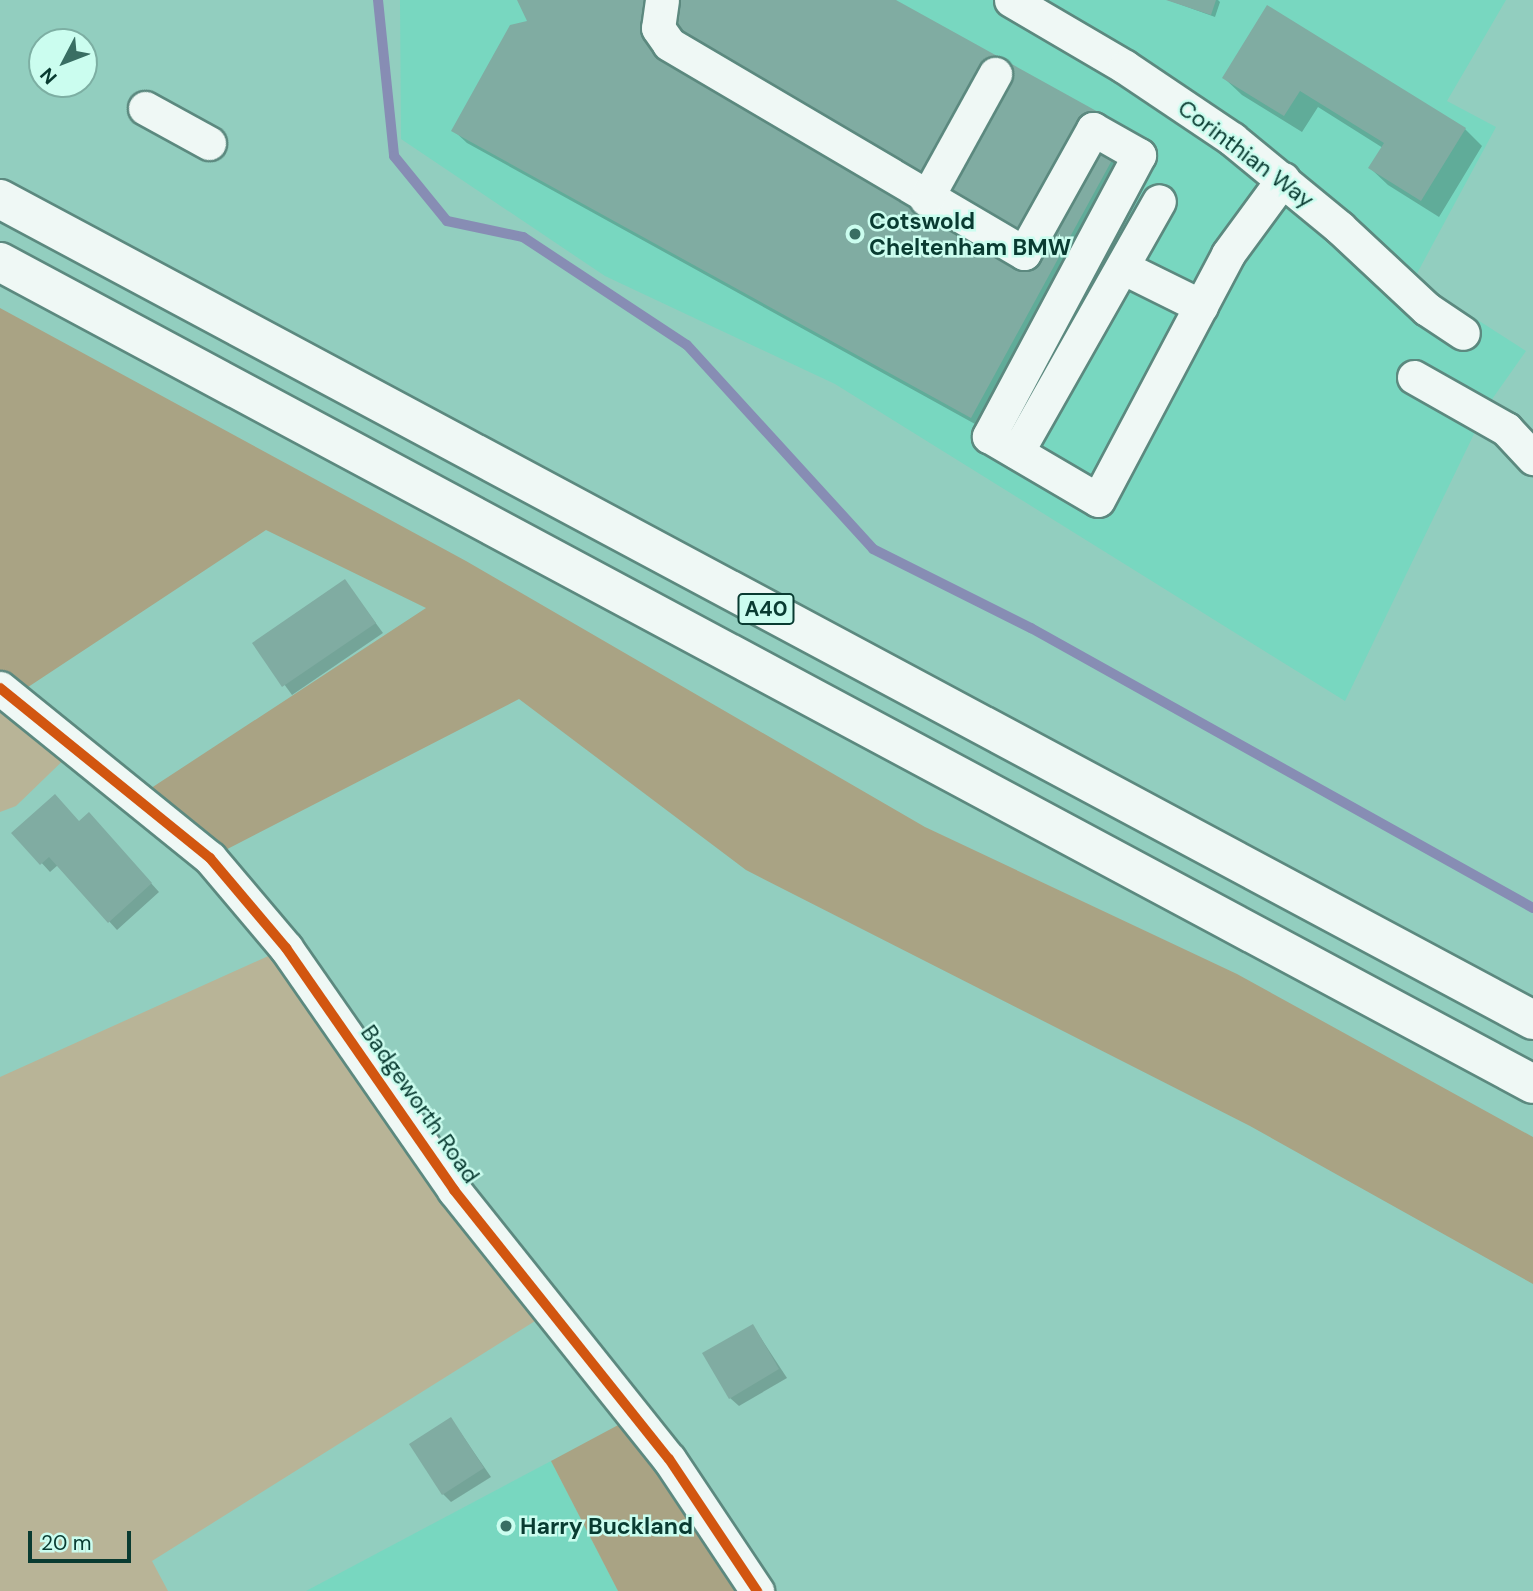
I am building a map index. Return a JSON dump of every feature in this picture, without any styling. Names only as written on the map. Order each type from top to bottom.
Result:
[{"type":"highway","name":"A40","points":[[0,199],[1533,1020]]},
{"type":"highway","name":"A40","points":[[0,262],[1533,1084]]},
{"type":"street","points":[[662,0],[658,28],[669,44],[926,199],[1024,254],[1093,129],[1139,155],[989,436],[1098,500],[1228,254],[1283,179]]},
{"type":"street","name":"Corinthian Way","points":[[1012,0],[1179,102],[1283,179],[1427,309],[1463,333]]},
{"type":"street","points":[[926,199],[995,74]]},
{"type":"street","points":[[145,108],[209,143]]},
{"type":"street","points":[[0,193],[61,231]]},
{"type":"street","points":[[1017,452],[1124,268],[1159,201]]},
{"type":"street","points":[[1124,268],[1201,306]]},
{"type":"street","points":[[1414,377],[1506,429],[1533,458]]},
{"type":"street","name":"Badgeworth Road","points":[[0,688],[210,858],[286,948],[454,1190],[669,1459],[757,1591]]},
{"type":"shaded area","points":[[400,0],[1506,0],[1447,101],[1496,127],[1414,279],[1526,351],[1488,405],[1345,701],[835,384],[605,276],[401,139]]},
{"type":"shaded area","points":[[0,308],[466,561],[925,827],[1237,974],[1533,1137],[1533,1284],[1250,1126],[746,870],[519,699],[210,858],[139,796],[426,608],[266,530],[13,697],[0,688]]},
{"type":"shaded area","points":[[0,688],[77,747],[16,806],[0,812]]},
{"type":"shaded area","points":[[286,948],[551,1311],[152,1561],[168,1591],[0,1591],[0,1077]]},
{"type":"shaded area","points":[[635,1416],[757,1591],[618,1591],[551,1461]]},
{"type":"shaded area","name":"Harry Buckland","points":[[551,1461],[618,1591],[306,1591]]},
{"type":"building","name":"Cotswold Cheltenham BMW","points":[[517,0],[896,0],[1129,129],[971,418],[451,131],[510,25],[527,21]]},
{"type":"building","points":[[1166,0],[1216,0],[1211,15]]},
{"type":"building","points":[[1267,5],[1466,128],[1421,201],[1368,168],[1384,143],[1300,91],[1284,116],[1222,78]]},
{"type":"building","points":[[345,579],[376,623],[282,687],[252,643]]},
{"type":"building","points":[[55,794],[79,821],[89,812],[152,883],[108,923],[49,857],[40,865],[11,833]]},
{"type":"building","points":[[753,1324],[779,1369],[729,1399],[702,1353]]},
{"type":"building","points":[[451,1417],[484,1468],[442,1495],[409,1444]]},
{"type":"waterway","points":[[378,0],[394,156],[447,221],[523,237],[687,345],[873,549],[1031,628],[1533,908]]},
{"type":"cycle path","points":[[0,688],[210,858],[286,948],[454,1190],[669,1459],[757,1591]]},
{"type":"place","name":"Cotswold Cheltenham BMW","points":[[855,234]]},
{"type":"place","name":"Harry Buckland","points":[[506,1526]]}]
